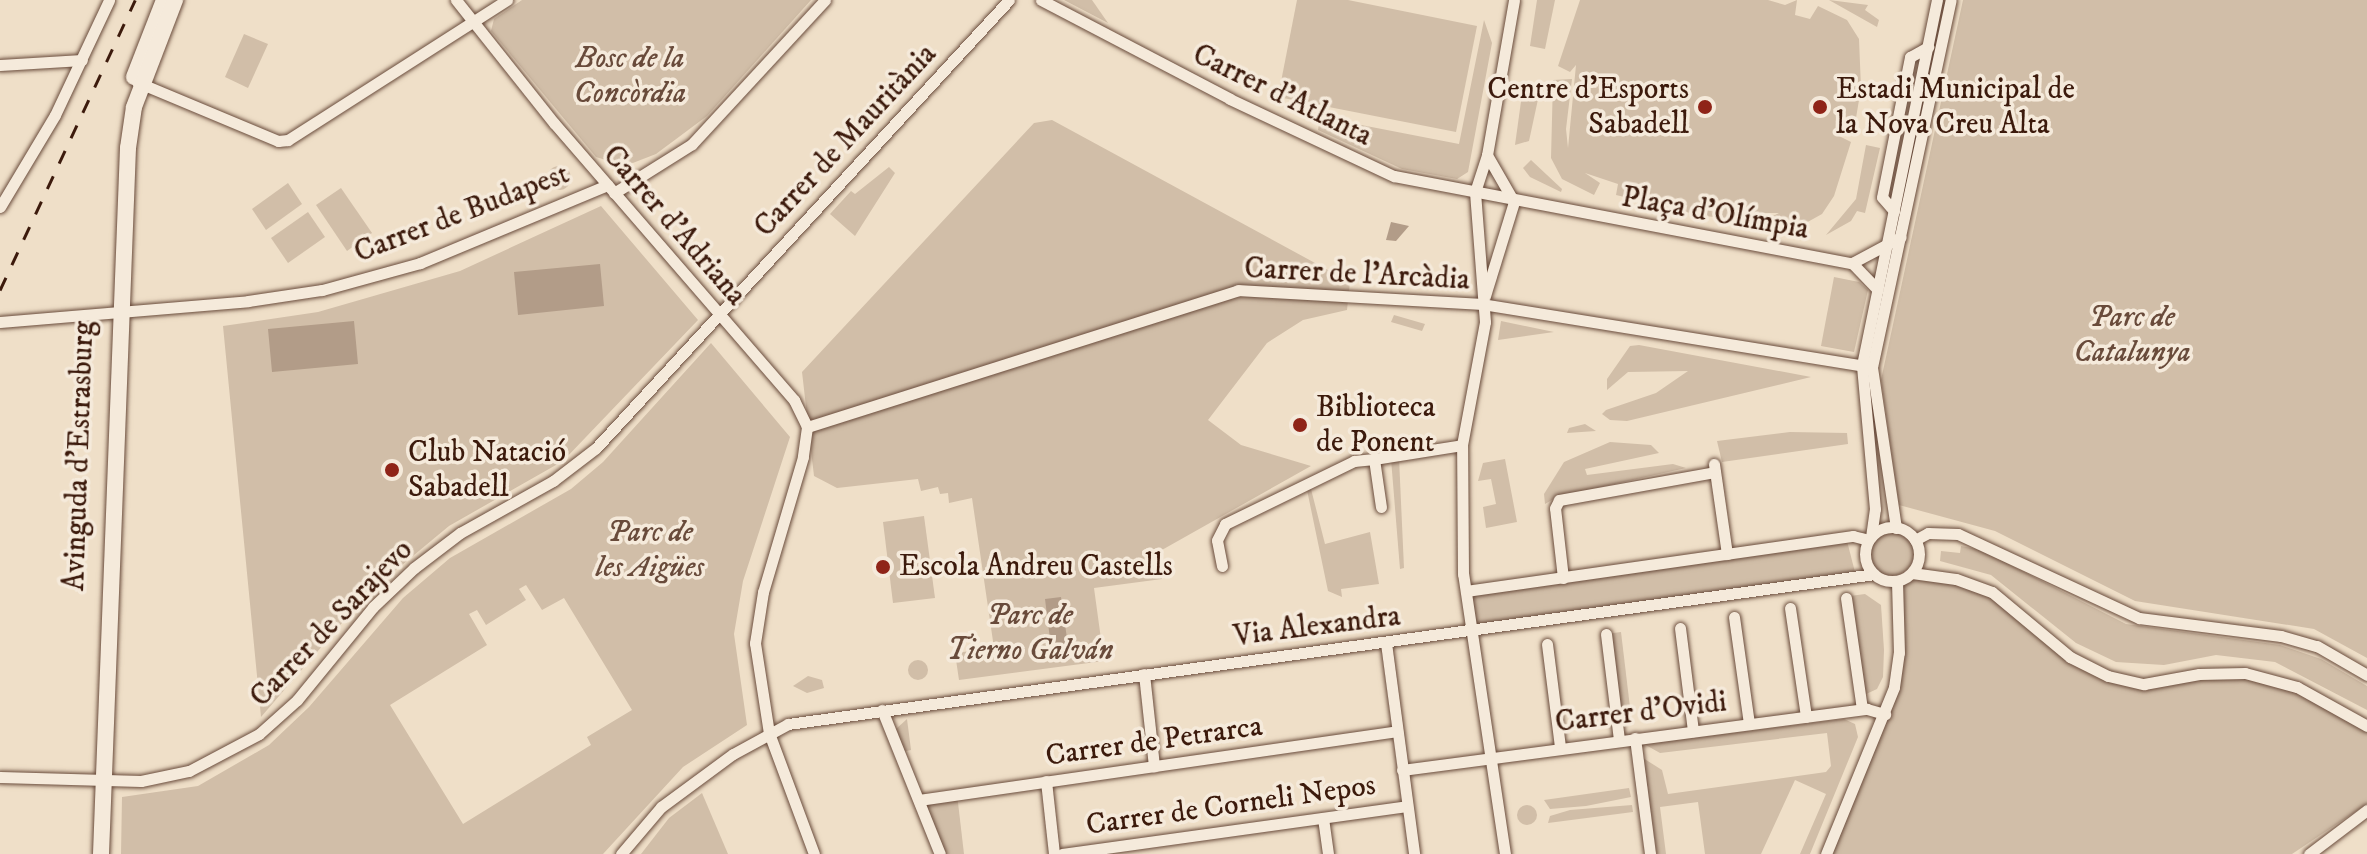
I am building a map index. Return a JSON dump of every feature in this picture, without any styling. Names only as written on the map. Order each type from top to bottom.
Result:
[{"type":"main road","name":"Avinguda d'Estrasburg","points":[[101,854],[98,747],[117,311],[128,148],[138,63],[152,22],[164,0]]},
{"type":"main road","points":[[138,82],[175,0]]},
{"type":"main road","name":"Avinguda d'Estrasburg","points":[[94,854],[100,781],[117,311]]},
{"type":"street","points":[[0,207],[82,60],[109,0]]},
{"type":"street","points":[[152,22],[155,0]]},
{"type":"street","name":"Carrer d'Adriana","points":[[456,0],[610,189],[794,400],[807,427]]},
{"type":"street","points":[[138,82],[278,141],[288,140],[507,0]]},
{"type":"street","name":"Carrer de Budapest","points":[[0,322],[322,290],[420,263],[610,189],[692,144],[825,0]]},
{"type":"street","name":"Carrer de Mauritània","points":[[717,314],[1009,0]]},
{"type":"street","name":"Carrer d'Atlanta","points":[[1041,0],[1345,155],[1394,176],[1514,202]]},
{"type":"street","points":[[1505,854],[1466,591],[1462,445],[1485,322],[1475,192],[1487,155],[1514,0]]},
{"type":"street","points":[[1940,0],[1948,15]]},
{"type":"street","points":[[1940,0],[1887,244],[1867,366],[1875,509],[1865,561],[1874,574],[1897,581],[1912,573],[1956,579],[1992,592],[2070,657],[2108,676],[2144,684],[2245,673],[2297,687],[2367,726]]},
{"type":"street","points":[[1912,573],[1919,557],[1915,540],[1896,528],[1867,366],[1901,237],[1951,0]]},
{"type":"street","points":[[0,65],[82,60]]},
{"type":"street","points":[[1482,304],[1514,202],[1487,155]]},
{"type":"street","name":"Plaça d'Olímpia","points":[[1514,202],[1852,263]]},
{"type":"street","points":[[1878,290],[1852,263],[1901,237]]},
{"type":"street","name":"Carrer de l'Arcàdia","points":[[807,427],[1238,290],[1482,304],[1867,366]]},
{"type":"street","name":"Carrer de Sarajevo","points":[[0,777],[141,781],[189,771],[259,734],[297,700],[373,607],[414,568],[460,533],[576,465],[638,405],[717,314]]},
{"type":"street","points":[[807,427],[803,457],[757,619],[759,685],[769,733],[814,854]]},
{"type":"street","points":[[1222,566],[1217,540],[1225,524],[1354,461],[1462,445]]},
{"type":"street","points":[[1374,459],[1381,507]]},
{"type":"street","points":[[1563,578],[1556,512],[1559,500],[1715,468],[1727,554]]},
{"type":"street","points":[[1466,591],[1853,536],[1870,539],[1896,528]]},
{"type":"street","points":[[1915,540],[1928,533],[1958,534],[2006,552],[2139,618],[2281,636],[2317,646],[2367,675]]},
{"type":"street","name":"Via Alexandra","points":[[621,854],[661,807],[769,733],[788,724],[1874,574]]},
{"type":"street","points":[[1826,854],[1885,714],[1899,653],[1897,581]]},
{"type":"street","points":[[1846,598],[1862,709]]},
{"type":"street","points":[[1790,608],[1806,717]]},
{"type":"street","points":[[1734,617],[1749,724]]},
{"type":"street","points":[[1680,628],[1693,731]]},
{"type":"street","points":[[1606,634],[1619,740]]},
{"type":"street","points":[[1386,643],[1414,854]]},
{"type":"street","points":[[1547,644],[1560,747]]},
{"type":"street","points":[[1144,674],[1154,766]]},
{"type":"street","name":"Carrer d'Ovidi","points":[[1402,770],[1862,709],[1885,714]]},
{"type":"street","points":[[882,710],[940,854]]},
{"type":"street","name":"Carrer de Petrarca","points":[[919,800],[1397,731]]},
{"type":"street","points":[[1635,738],[1650,854]]},
{"type":"street","points":[[1046,781],[1054,854]]},
{"type":"street","name":"Carrer de Corneli Nepos","points":[[1062,854],[1407,806]]},
{"type":"street","points":[[2309,854],[2367,810]]},
{"type":"street","points":[[1323,818],[1328,854]]},
{"type":"green space","name":"Bosc de la Concòrdia","points":[[522,0],[811,0],[707,116],[656,154],[625,166],[596,157],[491,31],[494,19]]},
{"type":"green space","points":[[1064,0],[1092,0],[1108,23]]},
{"type":"green space","points":[[1297,0],[1348,0],[1477,26],[1456,132],[1278,97]]},
{"type":"green space","points":[[1537,0],[1555,0],[1545,49],[1530,46]]},
{"type":"green space","name":"Centre d'Esports Sabadell","points":[[1580,0],[1768,0],[1785,5],[1797,0],[1795,15],[1810,19],[1818,6],[1847,20],[1859,39],[1861,88],[1856,118],[1838,120],[1835,134],[1851,142],[1834,196],[1822,214],[1795,229],[1780,230],[1773,216],[1779,213],[1751,213],[1749,222],[1699,215],[1616,195],[1618,184],[1585,173],[1600,183],[1594,195],[1562,179],[1551,158],[1553,80],[1572,79],[1566,129],[1568,148],[1576,65],[1570,72],[1558,66]]},
{"type":"green space","points":[[1829,0],[1868,5],[1865,10],[1879,20],[1877,27]]},
{"type":"green space","name":"Parc de Catalunya","points":[[1963,0],[2367,0],[2367,658],[2314,629],[2135,601],[1995,531],[1899,505],[1881,380]]},
{"type":"green space","points":[[1484,20],[1492,43],[1468,172],[1457,179],[1402,169],[1318,130],[1320,117],[1459,144]]},
{"type":"green space","points":[[244,34],[268,44],[248,88],[225,77]]},
{"type":"green space","points":[[1523,87],[1540,90],[1529,141],[1515,145]]},
{"type":"green space","name":"Parc de Tierno Galván","points":[[1052,120],[1350,282],[1347,310],[1303,320],[1267,343],[1208,420],[1241,445],[1311,466],[1153,555],[1162,579],[1094,588],[1104,661],[959,680],[955,653],[994,648],[972,498],[949,503],[948,493],[940,494],[938,487],[921,491],[918,479],[837,488],[814,476],[802,372],[1034,123]]},
{"type":"green space","points":[[1866,145],[1880,148],[1865,213],[1857,211],[1851,221],[1826,235],[1856,199]]},
{"type":"green space","points":[[1531,160],[1562,189],[1561,192],[1530,177],[1523,168]]},
{"type":"green space","points":[[559,166],[567,170],[571,178],[567,186],[559,190],[551,186],[547,178],[551,170]]},
{"type":"green space","points":[[889,167],[895,173],[855,236],[830,214],[851,191],[855,194]]},
{"type":"green space","points":[[288,183],[302,204],[266,230],[252,209]]},
{"type":"green space","points":[[341,188],[372,233],[347,251],[316,205]]},
{"type":"green space","name":"Club Natació Sabadell","points":[[601,206],[698,320],[563,461],[449,526],[367,594],[261,717],[223,326],[318,312],[460,271]]},
{"type":"green space","points":[[308,212],[325,237],[288,263],[271,238]]},
{"type":"green space","points":[[1834,277],[1859,282],[1868,290],[1854,352],[1821,346]]},
{"type":"green space","points":[[1394,315],[1425,324],[1422,331],[1391,322]]},
{"type":"green space","points":[[1501,321],[1554,332],[1498,340]]},
{"type":"green space","name":"Parc de les Aigües","points":[[711,343],[790,437],[743,581],[734,634],[747,725],[683,767],[603,854],[121,854],[122,797],[198,786],[269,745],[309,707],[403,598],[450,558],[571,489],[603,462]],"holes":[[[526,585],[542,610],[564,598],[632,710],[587,737],[591,745],[463,824],[390,705],[487,645],[469,614],[477,610],[486,625],[526,600],[519,589]]]},
{"type":"green space","points":[[1639,345],[1811,377],[1627,421],[1610,420],[1602,414],[1606,410],[1656,393],[1688,371],[1628,372],[1607,390],[1607,379],[1630,346]]},
{"type":"green space","points":[[1585,424],[1596,431],[1567,433],[1569,428]]},
{"type":"green space","points":[[1790,432],[1847,433],[1848,444],[1722,462],[1717,441]]},
{"type":"green space","points":[[1610,442],[1651,445],[1659,453],[1585,469],[1587,475],[1673,464],[1686,468],[1557,497],[1545,504],[1544,494],[1564,462]]},
{"type":"green space","points":[[1399,458],[1404,568],[1400,569],[1391,459]]},
{"type":"green space","points":[[1505,459],[1517,522],[1486,528],[1483,507],[1496,504],[1491,479],[1478,481],[1483,463]]},
{"type":"green space","points":[[1311,489],[1325,544],[1370,532],[1379,584],[1341,589],[1342,597],[1328,591],[1307,490]]},
{"type":"green space","points":[[924,516],[935,598],[893,603],[883,522]]},
{"type":"green space","points":[[1891,530],[1907,537],[1914,553],[1907,569],[1891,576],[1875,569],[1868,553],[1875,537]]},
{"type":"green space","points":[[1846,537],[1857,580],[1472,631],[1466,591]]},
{"type":"green space","points":[[1961,546],[1981,550],[2126,624],[2280,645],[2321,659],[2367,686],[2367,710],[2275,662],[2216,655],[2164,665],[2116,662],[2076,643],[1991,575],[1940,561],[1941,551],[1960,553]]},
{"type":"green space","points":[[1912,573],[1992,592],[2070,657],[2144,684],[2245,673],[2297,687],[2367,726],[2367,804],[2292,854],[1826,854],[1894,687],[1897,581]]},
{"type":"green space","points":[[1865,594],[1881,605],[1884,650],[1883,677],[1877,689],[1864,695],[1850,596]]},
{"type":"green space","points":[[1621,632],[1632,724],[1618,726],[1606,634]]},
{"type":"green space","points":[[918,660],[925,663],[928,670],[925,677],[918,680],[911,677],[908,670],[911,663]]},
{"type":"green space","points":[[808,676],[822,680],[824,688],[807,693],[793,686]]},
{"type":"green space","points":[[907,719],[911,750],[902,752],[896,729]]},
{"type":"green space","points":[[1844,719],[1855,724],[1858,737],[1810,854],[1800,854],[1826,794],[1795,780],[1761,854],[1705,854],[1698,802],[1660,807],[1666,854],[1657,854],[1643,758],[1662,770],[1668,794],[1826,772],[1831,766],[1827,733],[1660,753],[1644,744]]},
{"type":"green space","points":[[1629,788],[1631,797],[1586,806],[1550,809],[1544,800]]},
{"type":"green space","points":[[702,793],[728,854],[641,854],[669,818]]},
{"type":"green space","points":[[957,794],[964,854],[940,854],[919,800]]},
{"type":"green space","points":[[1523,805],[1531,805],[1537,815],[1531,825],[1523,825],[1517,819],[1517,811]]},
{"type":"green space","points":[[1632,805],[1633,812],[1548,823],[1550,816],[1570,810]]},
{"type":"shaded area","points":[[1391,222],[1409,226],[1396,241],[1386,240]]},
{"type":"shaded area","points":[[600,264],[604,306],[518,315],[514,272]]},
{"type":"shaded area","points":[[354,321],[358,364],[272,372],[268,329]]},
{"type":"shaded area","points":[[1061,597],[1069,652],[1052,655],[1045,599]]},
{"type":"railway","points":[[0,290],[135,0]]},
{"type":"place","name":"Centre d'Esports Sabadell","points":[[1705,107]]},
{"type":"place","name":"Estadi Municipal de la Nova Creu Alta","points":[[1820,107]]},
{"type":"place","name":"Biblioteca de Ponent","points":[[1300,425]]},
{"type":"place","name":"Club Natació Sabadell","points":[[392,470]]},
{"type":"place","name":"Escola Andreu Castells","points":[[883,567]]}]
